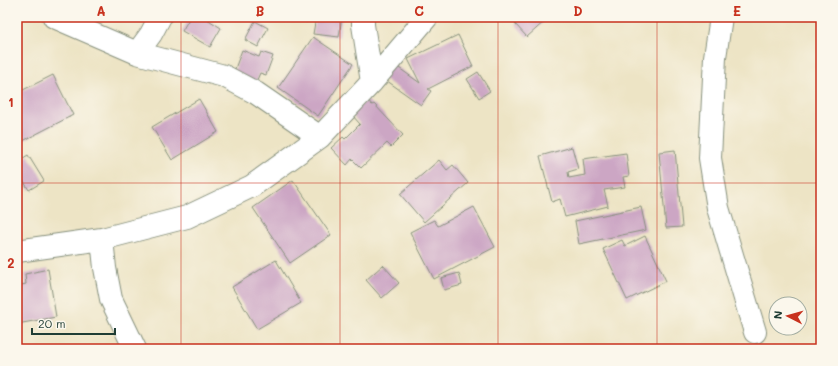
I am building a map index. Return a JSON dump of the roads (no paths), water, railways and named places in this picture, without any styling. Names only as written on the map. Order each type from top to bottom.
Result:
[{"type":"street","points":[[54,17],[137,53],[224,76],[256,93],[320,136]]},
{"type":"street","points":[[137,53],[151,34],[160,17]]},
{"type":"street","points":[[363,17],[372,82]]},
{"type":"street","points":[[17,251],[102,239],[187,217],[252,186],[320,136],[372,82],[427,17]]},
{"type":"street","points":[[721,17],[715,57],[710,158],[718,208],[755,332]]},
{"type":"street","points":[[102,239],[105,268],[111,299],[135,349]]}]
